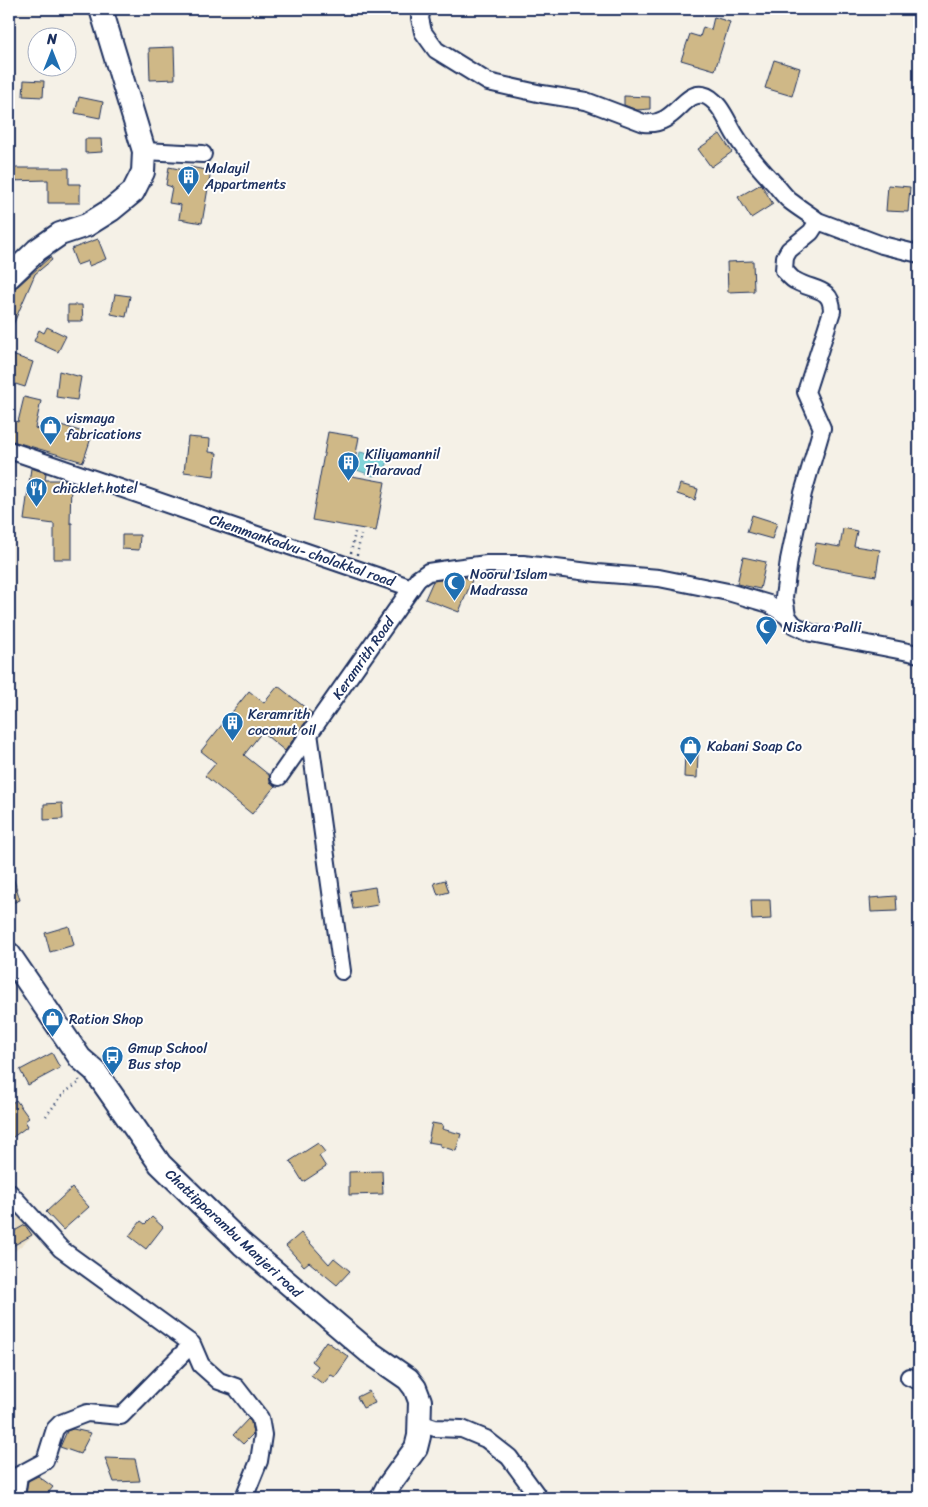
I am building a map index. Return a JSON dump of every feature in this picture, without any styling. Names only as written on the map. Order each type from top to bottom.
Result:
[{"type":"main road","points":[[9,277],[37,250],[60,234],[87,225],[111,210],[133,192],[143,172],[144,151],[101,9]]},
{"type":"main road","name":"Chattipparambu Manjeri road","points":[[9,954],[80,1058],[95,1071],[160,1164],[268,1267],[369,1352],[408,1379],[415,1388],[420,1401],[419,1436],[416,1448],[382,1498]]},
{"type":"street","points":[[422,9],[420,18],[423,32],[436,50],[488,82],[542,94],[586,101],[644,123],[653,124],[662,122],[692,96],[700,94],[706,96],[719,109],[755,162],[789,200],[818,221],[882,245],[919,254]]},
{"type":"street","points":[[144,151],[203,154]]},
{"type":"street","points":[[787,616],[784,597],[789,560],[803,493],[822,428],[806,392],[832,311],[832,301],[827,294],[794,281],[784,270],[785,257],[789,250],[811,232],[818,221]]},
{"type":"street","name":"Chemmankadvu- cholakkal road","points":[[9,450],[412,588],[418,579],[428,572],[486,564],[522,564],[659,578],[728,592],[769,604],[787,616],[794,625],[811,632],[919,654]]},
{"type":"street","name":"Keramrith Road","points":[[279,776],[412,588]]},
{"type":"street","points":[[309,733],[342,970]]},
{"type":"street","points":[[9,1192],[61,1249],[192,1344],[201,1365],[219,1381],[236,1387],[260,1418],[263,1435],[259,1461],[244,1498]]},
{"type":"street","points":[[17,1498],[19,1475],[45,1461],[55,1429],[61,1423],[87,1414],[121,1416],[192,1344]]},
{"type":"street","points":[[420,1423],[435,1428],[462,1429],[486,1439],[509,1457],[539,1498]]},
{"type":"path","points":[[352,567],[355,532]]},
{"type":"path","points":[[352,567],[361,535]]},
{"type":"path","points":[[46,1116],[64,1093],[80,1082],[76,1075]]},
{"type":"shaded area","points":[[9,1197],[30,1223],[35,1234],[9,1256]]},
{"type":"water","points":[[360,452],[389,459],[384,471],[373,476],[357,470]]},
{"type":"building","points":[[714,17],[730,22],[715,70],[681,60],[690,34],[700,37],[703,27],[711,30]]},
{"type":"building","points":[[174,47],[175,79],[150,80],[149,48]]},
{"type":"building","points":[[774,60],[800,68],[792,96],[765,88]]},
{"type":"building","points":[[24,80],[44,81],[43,97],[23,96]]},
{"type":"building","points":[[624,96],[650,97],[650,109],[637,110],[624,105]]},
{"type":"building","points":[[79,97],[103,102],[100,118],[75,113]]},
{"type":"building","points":[[720,134],[732,152],[711,167],[698,149]]},
{"type":"building","points":[[85,139],[101,139],[102,152],[85,153]]},
{"type":"building","name":"Malayil Appartments","points":[[169,167],[189,171],[190,167],[211,171],[202,223],[179,219],[181,205],[169,203],[172,187],[166,185]]},
{"type":"building","points":[[9,168],[69,168],[69,184],[80,184],[80,203],[48,203],[48,180],[9,181]]},
{"type":"building","points":[[761,184],[773,204],[751,218],[738,197]]},
{"type":"building","points":[[888,185],[910,187],[908,212],[886,211]]},
{"type":"building","points":[[98,239],[106,259],[89,266],[88,261],[77,265],[71,249]]},
{"type":"building","points":[[50,257],[52,260],[35,274],[9,334],[9,290],[18,286]]},
{"type":"building","points":[[753,261],[754,291],[728,292],[727,262]]},
{"type":"building","points":[[115,294],[130,296],[126,317],[111,314]]},
{"type":"building","points":[[68,305],[82,305],[83,321],[68,321]]},
{"type":"building","points":[[47,327],[66,336],[58,352],[34,341],[39,330],[44,333]]},
{"type":"building","points":[[12,355],[33,362],[25,387],[9,382],[9,366]]},
{"type":"building","points":[[59,371],[81,377],[77,400],[56,397]]},
{"type":"building","points":[[24,397],[41,401],[35,428],[54,435],[58,424],[92,435],[83,462],[9,440],[9,419],[18,422]]},
{"type":"building","name":"Kiliyamannil Tharavad","points":[[328,432],[359,437],[352,476],[385,482],[376,531],[312,520]]},
{"type":"building","points":[[188,437],[210,439],[209,452],[217,453],[214,476],[184,472]]},
{"type":"building","points":[[31,468],[46,473],[45,480],[66,480],[71,482],[70,523],[72,523],[72,559],[54,559],[54,524],[24,520]]},
{"type":"building","points":[[680,484],[698,489],[695,500],[677,494]]},
{"type":"building","points":[[752,515],[777,523],[772,539],[747,532]]},
{"type":"building","points":[[843,528],[857,531],[854,546],[880,550],[876,576],[812,565],[816,543],[840,547]]},
{"type":"building","points":[[122,535],[140,535],[139,550],[122,549]]},
{"type":"building","points":[[743,557],[766,562],[760,589],[737,584]]},
{"type":"building","points":[[464,577],[472,580],[459,612],[425,599],[433,581]]},
{"type":"building","name":"Keramrith coconut oil","points":[[278,686],[312,713],[285,751],[262,732],[244,755],[269,775],[270,782],[275,786],[252,814],[205,776],[216,763],[201,751],[249,691],[264,703]]},
{"type":"building","name":"Kabani Soap Co","points":[[685,752],[698,753],[697,778],[684,777]]},
{"type":"building","points":[[62,803],[63,819],[44,820],[44,804]]},
{"type":"building","points":[[9,870],[11,870],[20,900],[9,904]]},
{"type":"building","points":[[445,880],[449,892],[438,895],[434,883]]},
{"type":"building","points":[[375,887],[378,905],[353,909],[350,891]]},
{"type":"building","points":[[896,896],[897,911],[871,912],[870,898]]},
{"type":"building","points":[[751,900],[770,900],[771,919],[752,920]]},
{"type":"building","points":[[69,926],[74,945],[50,952],[45,933]]},
{"type":"building","points":[[52,1053],[60,1068],[28,1085],[20,1070]]},
{"type":"building","points":[[16,1100],[29,1118],[25,1121],[28,1126],[9,1140],[9,1105]]},
{"type":"building","points":[[432,1123],[443,1125],[442,1129],[461,1134],[456,1151],[440,1146],[440,1144],[428,1142]]},
{"type":"building","points":[[318,1143],[325,1152],[319,1156],[326,1167],[303,1182],[290,1161]]},
{"type":"building","points":[[382,1171],[383,1194],[349,1195],[349,1172]]},
{"type":"building","points":[[72,1188],[89,1207],[63,1230],[46,1212]]},
{"type":"building","points":[[152,1217],[163,1227],[146,1249],[129,1236],[141,1221],[145,1224]]},
{"type":"building","points":[[25,1225],[32,1235],[9,1248],[9,1234]]},
{"type":"building","points":[[301,1233],[329,1264],[334,1258],[350,1271],[337,1285],[309,1262],[304,1266],[286,1246]]},
{"type":"building","points":[[326,1341],[349,1357],[335,1377],[331,1375],[323,1384],[311,1375],[318,1366],[312,1361]]},
{"type":"building","points":[[369,1391],[375,1403],[363,1408],[357,1397]]},
{"type":"building","points":[[248,1419],[251,1422],[253,1434],[243,1444],[233,1435]]},
{"type":"building","points":[[73,1429],[91,1433],[80,1454],[60,1447],[67,1431]]},
{"type":"building","points":[[105,1458],[135,1459],[140,1481],[114,1482]]},
{"type":"building","points":[[38,1476],[53,1487],[44,1498],[29,1498],[26,1495],[28,1481]]},
{"type":"place","name":"Malayil Appartments","points":[[189,195]]},
{"type":"place","name":"vismaya fabrications","points":[[50,445]]},
{"type":"place","name":"Kiliyamannil Tharavad","points":[[349,481]]},
{"type":"place","name":"chicklet hotel","points":[[37,507]]},
{"type":"place","name":"Noorul Islam Madrassa","points":[[454,601]]},
{"type":"place","name":"Niskara Palli","points":[[767,646]]},
{"type":"place","name":"Keramrith coconut oil","points":[[232,741]]},
{"type":"place","name":"Kabani Soap Co","points":[[691,765]]},
{"type":"place","name":"Ration Shop","points":[[53,1038]]},
{"type":"place","name":"Gmup School Bus stop","points":[[112,1075]]}]
